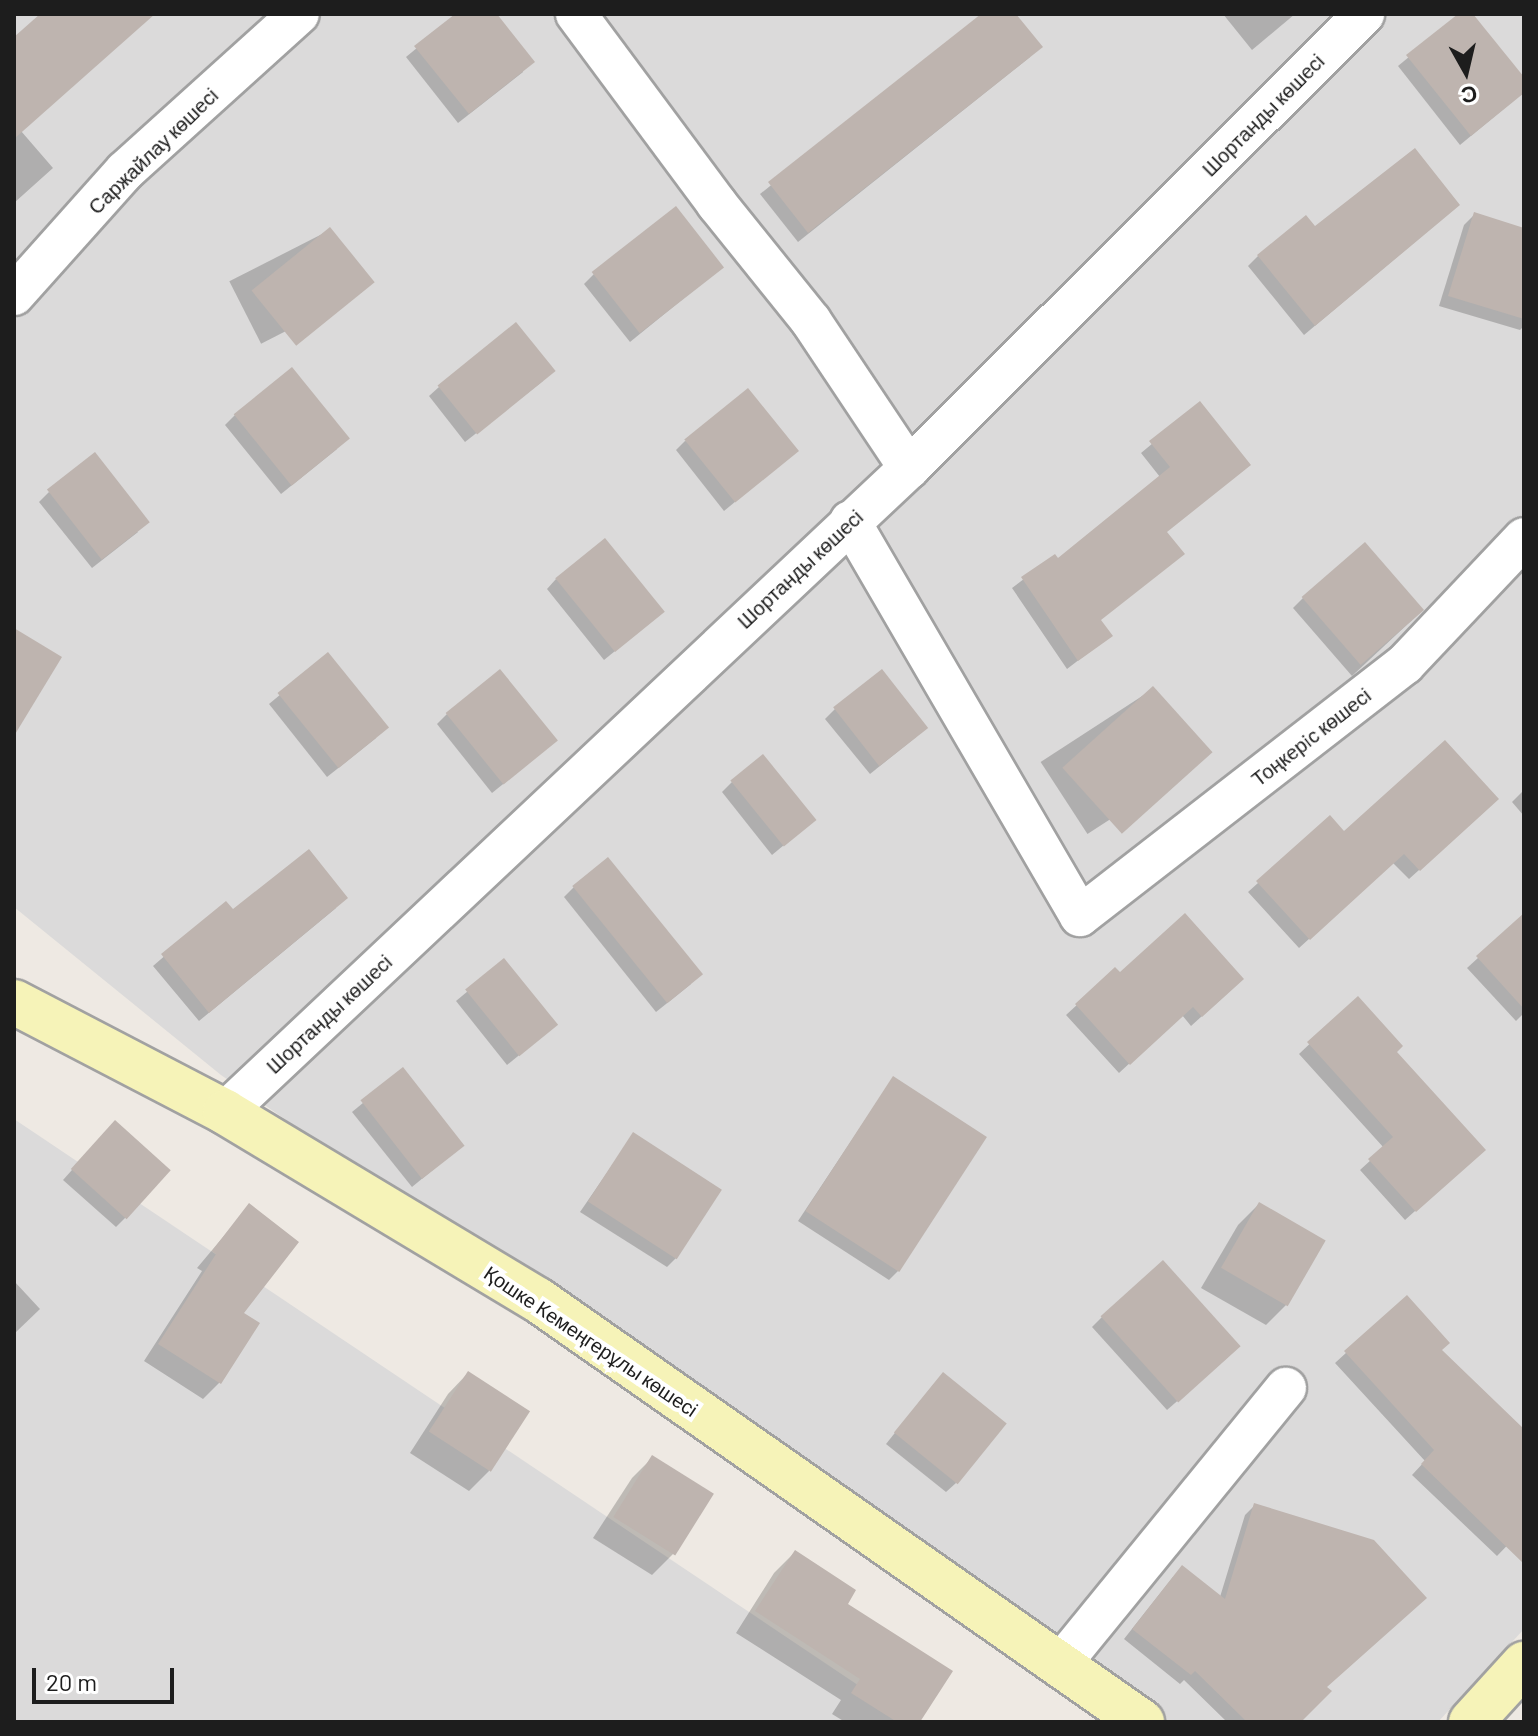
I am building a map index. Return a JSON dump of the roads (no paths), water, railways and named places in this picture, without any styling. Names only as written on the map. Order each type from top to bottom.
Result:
[{"type":"street","name":"Саржайлау көшесі","points":[[14,295],[125,171],[299,14]]},
{"type":"street","points":[[576,14],[717,204],[811,321],[909,468]]},
{"type":"street","name":"Шортанды көшесі","points":[[225,1112],[909,468],[1364,14]]},
{"type":"street","name":"Тоңкерiс көшесі","points":[[850,521],[1080,916],[1405,664],[1524,538]]},
{"type":"street","name":"Қошке Кемеңгерұлы көшесі","points":[[14,1002],[225,1112],[538,1300],[1142,1722]]},
{"type":"street","points":[[1059,1666],[1286,1388]]},
{"type":"street","points":[[1471,1722],[1524,1664]]}]
